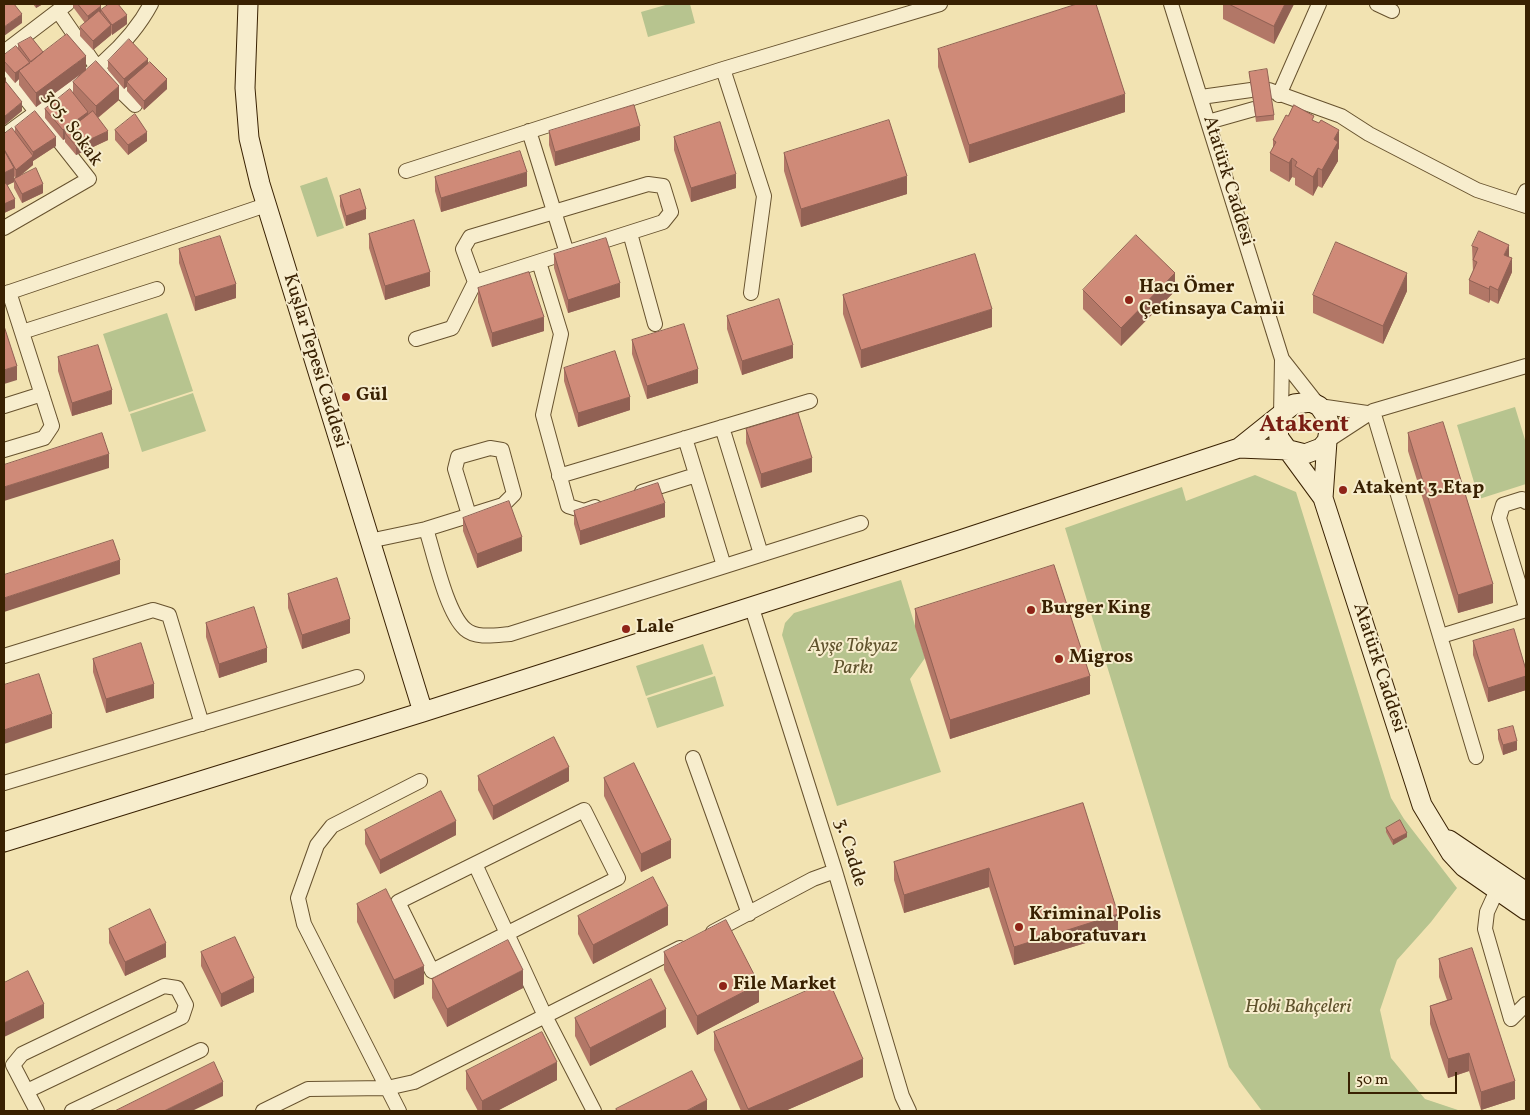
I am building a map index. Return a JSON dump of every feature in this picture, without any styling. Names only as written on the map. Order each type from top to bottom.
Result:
[{"type":"street","points":[[4,136],[35,111],[98,69],[140,25],[152,4]]},
{"type":"street","name":"Kuşlar Tepesi Caddesi","points":[[248,4],[245,88],[249,138],[266,205],[423,712]]},
{"type":"street","points":[[406,171],[723,69],[940,4]]},
{"type":"street","name":"Atatürk Caddesi","points":[[1171,4],[1282,359]]},
{"type":"street","points":[[1319,4],[1275,95],[1286,95],[1341,116],[1369,134],[1477,190],[1523,205],[1526,191]]},
{"type":"street","points":[[1376,4],[1392,11]]},
{"type":"street","points":[[4,52],[62,7],[98,69],[135,105]]},
{"type":"street","points":[[723,69],[764,196],[751,293]]},
{"type":"street","name":"305. Sokak","points":[[4,71],[89,180],[4,228]]},
{"type":"street","points":[[1201,97],[1251,90]]},
{"type":"street","points":[[1208,122],[1254,109]]},
{"type":"street","points":[[529,131],[566,253]]},
{"type":"street","points":[[416,339],[452,328],[475,282],[663,222],[671,212],[663,186],[648,184],[470,236],[463,249],[475,282]]},
{"type":"street","points":[[4,450],[44,438],[52,426],[22,332],[6,293],[266,205]]},
{"type":"street","points":[[630,233],[655,324]]},
{"type":"street","points":[[539,262],[561,334],[543,415],[568,506],[584,511],[612,502]]},
{"type":"street","points":[[22,332],[157,289]]},
{"type":"street","points":[[1282,359],[1325,412],[1330,426],[1327,441],[1324,498]]},
{"type":"street","points":[[1282,359],[1279,438],[1324,498]]},
{"type":"street","points":[[1239,448],[1289,450],[1305,454],[1321,448],[1327,441],[1370,412],[1526,366]]},
{"type":"street","points":[[4,406],[42,394]]},
{"type":"street","points":[[559,476],[810,401]]},
{"type":"street","points":[[4,842],[423,712],[751,605],[960,540],[1239,448],[1294,404],[1302,402],[1370,412]]},
{"type":"street","points":[[1370,412],[1441,636],[1476,757]]},
{"type":"street","points":[[722,427],[761,554]]},
{"type":"street","points":[[684,438],[724,566]]},
{"type":"street","points":[[369,541],[426,528],[503,505],[514,494],[502,450],[490,448],[458,458],[455,469],[469,515]]},
{"type":"street","points":[[631,496],[696,475]]},
{"type":"street","name":"Atatürk Caddesi","points":[[1324,498],[1422,805],[1451,853],[1464,867],[1526,910]]},
{"type":"street","points":[[1441,636],[1526,609],[1499,518],[1503,504],[1522,499],[1526,502]]},
{"type":"street","points":[[426,528],[451,609],[465,629],[484,636],[510,634],[861,522]]},
{"type":"street","name":"3. Cadde","points":[[751,605],[835,871],[902,1096],[909,1111]]},
{"type":"street","points":[[4,656],[153,610],[169,615],[202,724]]},
{"type":"street","points":[[4,783],[357,677]]},
{"type":"street","points":[[693,758],[749,914]]},
{"type":"street","points":[[399,1111],[304,924],[298,898],[317,845],[332,826],[420,781]]},
{"type":"street","points":[[584,810],[618,878],[507,933],[432,971],[398,902],[584,810]]},
{"type":"street","name":"Atatürk Caddesi","points":[[1440,834],[1526,892]]},
{"type":"street","points":[[475,864],[545,1016],[594,1111]]},
{"type":"street","points":[[263,1111],[308,1089],[387,1088],[414,1082],[749,914],[813,879],[835,871]]},
{"type":"street","points":[[1497,890],[1487,912],[1485,929],[1487,938],[1511,1019],[1526,1004]]},
{"type":"street","points":[[27,1091],[182,1017],[186,1006],[177,988],[164,986],[22,1054],[12,1065],[37,1111]]},
{"type":"street","points":[[72,1111],[201,1050]]},
{"type":"green space","points":[[669,4],[690,4],[695,23],[648,37],[641,12]]},
{"type":"green space","points":[[327,177],[344,228],[317,237],[300,186]]},
{"type":"green space","points":[[167,313],[193,391],[129,412],[103,334]]},
{"type":"green space","points":[[193,393],[206,431],[142,452],[130,414]]},
{"type":"green space","points":[[1515,407],[1526,443],[1526,484],[1479,499],[1457,425]]},
{"type":"green space","name":"Hobi Bahçeleri","points":[[1255,475],[1296,492],[1391,798],[1404,819],[1457,888],[1431,922],[1397,960],[1380,1010],[1391,1058],[1425,1099],[1461,1111],[1262,1111],[1229,1067],[1065,528],[1182,487],[1186,501]]},
{"type":"green space","name":"Ayşe Tokyaz Parkı","points":[[901,580],[925,658],[910,679],[941,772],[837,806],[782,635],[785,623],[794,613]]},
{"type":"green space","points":[[703,644],[713,674],[646,696],[636,666]]},
{"type":"green space","points":[[715,676],[724,706],[657,728],[647,698]]},
{"type":"building","points":[[4,4],[14,4],[22,14],[4,27]]},
{"type":"building","points":[[78,4],[99,4],[101,6],[88,16]]},
{"type":"building","points":[[109,4],[118,4],[127,15],[112,25],[101,10]]},
{"type":"building","points":[[1077,4],[1096,4],[1125,94],[969,145],[938,49]]},
{"type":"building","points":[[1229,4],[1285,4],[1274,26]]},
{"type":"building","points":[[99,11],[111,25],[93,41],[80,27]]},
{"type":"building","points":[[67,34],[86,56],[36,93],[19,71]]},
{"type":"building","points":[[31,37],[43,52],[31,62],[18,44]]},
{"type":"building","points":[[129,39],[148,59],[124,79],[108,61]]},
{"type":"building","points":[[16,46],[30,63],[15,73],[4,61],[4,55]]},
{"type":"building","points":[[96,61],[119,86],[96,106],[73,82]]},
{"type":"building","points":[[150,62],[167,79],[144,101],[127,82]]},
{"type":"building","points":[[1267,69],[1274,115],[1256,117],[1249,72]]},
{"type":"building","points":[[6,82],[22,102],[5,116],[4,84]]},
{"type":"building","points":[[70,89],[88,112],[63,130],[45,109]]},
{"type":"building","points":[[634,105],[640,126],[555,152],[549,131]]},
{"type":"building","points":[[1294,105],[1314,116],[1312,120],[1319,123],[1321,120],[1339,130],[1334,139],[1338,142],[1322,170],[1318,168],[1313,177],[1295,166],[1297,162],[1292,158],[1289,163],[1270,153],[1276,142],[1273,140],[1286,115],[1288,116]]},
{"type":"building","points":[[35,111],[56,137],[33,152],[15,127]]},
{"type":"building","points":[[93,111],[108,131],[76,146],[65,133]]},
{"type":"building","points":[[135,114],[147,132],[128,145],[115,130]]},
{"type":"building","points":[[889,120],[907,176],[801,209],[784,153]]},
{"type":"building","points":[[720,122],[736,174],[691,188],[674,137]]},
{"type":"building","points":[[12,128],[33,156],[16,170],[4,149],[4,134]]},
{"type":"building","points":[[4,150],[14,168],[4,173]]},
{"type":"building","points":[[520,151],[527,172],[441,198],[435,177]]},
{"type":"building","points":[[36,168],[43,184],[22,194],[14,179]]},
{"type":"building","points":[[6,183],[15,199],[4,204],[4,185]]},
{"type":"building","points":[[360,189],[366,209],[346,216],[340,196]]},
{"type":"building","points":[[414,220],[430,272],[385,286],[369,234]]},
{"type":"building","points":[[1479,231],[1509,245],[1504,255],[1512,258],[1498,290],[1490,286],[1489,289],[1469,280],[1477,262],[1473,260],[1478,248],[1472,246]]},
{"type":"building","name":"Hacı Ömer Çetinsaya Camii","points":[[1136,235],[1175,273],[1121,328],[1083,290]]},
{"type":"building","points":[[220,236],[236,284],[195,297],[179,249]]},
{"type":"building","points":[[606,238],[620,283],[568,300],[554,254]]},
{"type":"building","points":[[1336,242],[1407,273],[1383,326],[1313,295]]},
{"type":"building","points":[[975,254],[992,309],[861,350],[843,295]]},
{"type":"building","points":[[529,272],[544,317],[492,333],[478,288]]},
{"type":"building","points":[[779,299],[793,345],[742,361],[727,316]]},
{"type":"building","points":[[684,324],[698,369],[647,386],[632,340]]},
{"type":"building","points":[[4,326],[17,366],[4,370]]},
{"type":"building","points":[[98,345],[112,390],[72,403],[58,357]]},
{"type":"building","points":[[615,351],[630,397],[578,413],[564,368]]},
{"type":"building","points":[[798,413],[812,458],[761,474],[746,429]]},
{"type":"building","points":[[1443,422],[1493,584],[1458,595],[1408,433]]},
{"type":"building","points":[[102,433],[109,454],[4,487],[4,465]]},
{"type":"building","points":[[658,483],[665,503],[580,531],[574,511]]},
{"type":"building","points":[[509,501],[522,537],[477,554],[463,518]]},
{"type":"building","points":[[113,540],[120,560],[4,598],[4,575]]},
{"type":"building","points":[[1054,565],[1090,676],[950,720],[915,609]]},
{"type":"building","points":[[337,578],[350,619],[302,635],[288,594]]},
{"type":"building","points":[[254,607],[267,648],[219,664],[206,623]]},
{"type":"building","points":[[1514,629],[1526,676],[1488,688],[1473,641]]},
{"type":"building","points":[[141,643],[154,684],[106,699],[93,659]]},
{"type":"building","points":[[39,674],[52,714],[4,730],[4,685]]},
{"type":"building","points":[[1513,726],[1517,741],[1503,745],[1498,730]]},
{"type":"building","points":[[554,737],[569,767],[493,806],[478,776]]},
{"type":"building","points":[[634,763],[671,840],[641,854],[604,778]]},
{"type":"building","points":[[441,791],[456,821],[380,860],[365,830]]},
{"type":"building","points":[[1083,803],[1118,914],[1014,947],[989,868],[904,895],[894,862]]},
{"type":"building","points":[[1400,820],[1407,833],[1393,840],[1386,828]]},
{"type":"building","points":[[653,877],[668,906],[593,945],[578,916]]},
{"type":"building","points":[[386,889],[424,966],[394,980],[357,904]]},
{"type":"building","points":[[150,909],[166,943],[125,962],[109,929]]},
{"type":"building","points":[[726,920],[759,984],[697,1016],[664,952]]},
{"type":"building","points":[[235,937],[254,978],[221,994],[201,952]]},
{"type":"building","points":[[508,940],[523,970],[447,1009],[432,979]]},
{"type":"building","points":[[1472,948],[1515,1081],[1481,1092],[1469,1053],[1448,1059],[1430,1006],[1452,999],[1439,959]]},
{"type":"building","points":[[28,971],[44,1004],[4,1023],[4,983]]},
{"type":"building","points":[[651,979],[666,1009],[590,1048],[575,1018]]},
{"type":"building","points":[[829,981],[863,1059],[748,1109],[714,1032]]},
{"type":"building","points":[[542,1032],[557,1062],[482,1101],[466,1071]]},
{"type":"building","points":[[214,1062],[223,1082],[164,1111],[115,1111]]},
{"type":"building","points":[[692,1071],[707,1100],[686,1111],[617,1111],[616,1109]]},
{"type":"place","name":"Hacı Ömer Çetinsaya Camii","points":[[1129,300]]},
{"type":"place","name":"Gül","points":[[346,397]]},
{"type":"place","name":"Atakent 3.Etap","points":[[1343,490]]},
{"type":"place","name":"Burger King","points":[[1031,610]]},
{"type":"place","name":"Lale","points":[[626,629]]},
{"type":"place","name":"Migros","points":[[1059,659]]},
{"type":"place","name":"Kriminal Polis Laboratuvarı","points":[[1019,927]]},
{"type":"place","name":"File Market","points":[[723,986]]},
{"type":"district","name":"Atakent","points":[[1304,427]]}]
